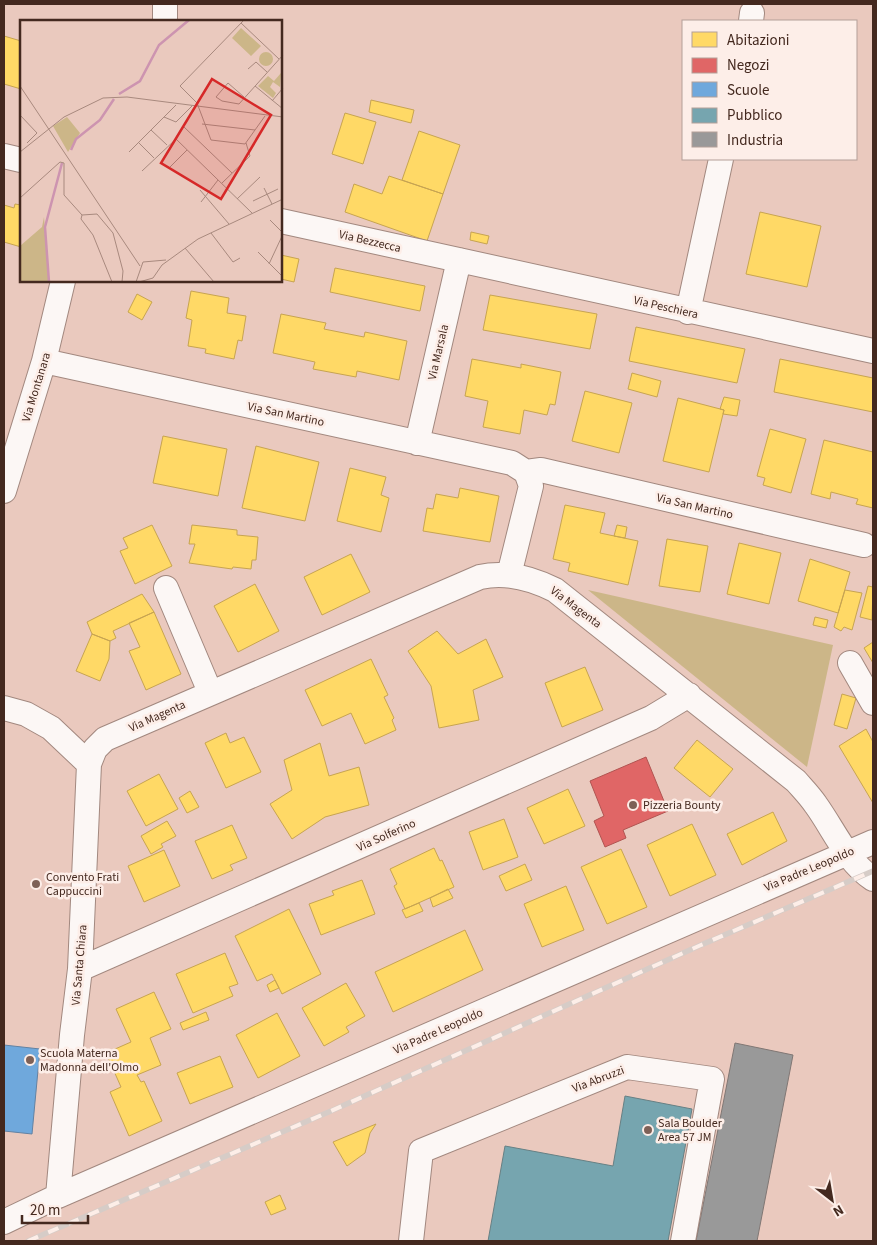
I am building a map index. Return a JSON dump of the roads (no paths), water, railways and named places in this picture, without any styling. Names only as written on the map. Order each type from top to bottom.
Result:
[{"type":"street","points":[[165,4],[165,20]]},
{"type":"street","points":[[4,156],[20,160]]},
{"type":"street","points":[[688,312],[721,160]]},
{"type":"street","name":"Via Bezzecca","points":[[282,221],[459,260]]},
{"type":"street","name":"Via Peschiera","points":[[459,260],[873,352]]},
{"type":"street","name":"Via Marsala","points":[[418,443],[459,260]]},
{"type":"street","name":"Via Montanara","points":[[4,491],[44,361],[63,282]]},
{"type":"street","name":"Via San Martino","points":[[44,361],[512,464],[526,472],[542,470],[864,545]]},
{"type":"street","points":[[510,574],[530,486],[526,472]]},
{"type":"street","name":"Via Magenta","points":[[105,739],[210,692],[480,577],[491,574],[510,574],[538,581],[555,590],[796,781],[816,805],[865,874],[873,879]]},
{"type":"street","points":[[166,588],[210,692]]},
{"type":"street","points":[[850,663],[873,703]]},
{"type":"street","name":"Via Solferino","points":[[80,969],[651,718],[689,695]]},
{"type":"street","points":[[4,708],[26,714],[51,728],[89,764]]},
{"type":"street","name":"Via Santa Chiara","points":[[58,1196],[80,969],[89,764],[95,749],[105,739]]},
{"type":"street","name":"Via Padre Leopoldo","points":[[4,1222],[58,1196],[873,842]]},
{"type":"street","name":"Via Abruzzi","points":[[411,1241],[421,1152],[626,1067],[712,1079],[683,1241]]},
{"type":"railway","points":[[28,1241],[331,1111],[701,945],[873,871]]},
{"type":"place","name":"Pizzeria Bounty","points":[[633,805]]},
{"type":"place","name":"Convento Frati Cappuccini","points":[[36,884]]},
{"type":"place","name":"Scuola Materna Madonna dell'Olmo","points":[[30,1060]]},
{"type":"place","name":"Sala Boulder Area 57 JM","points":[[648,1130]]}]
